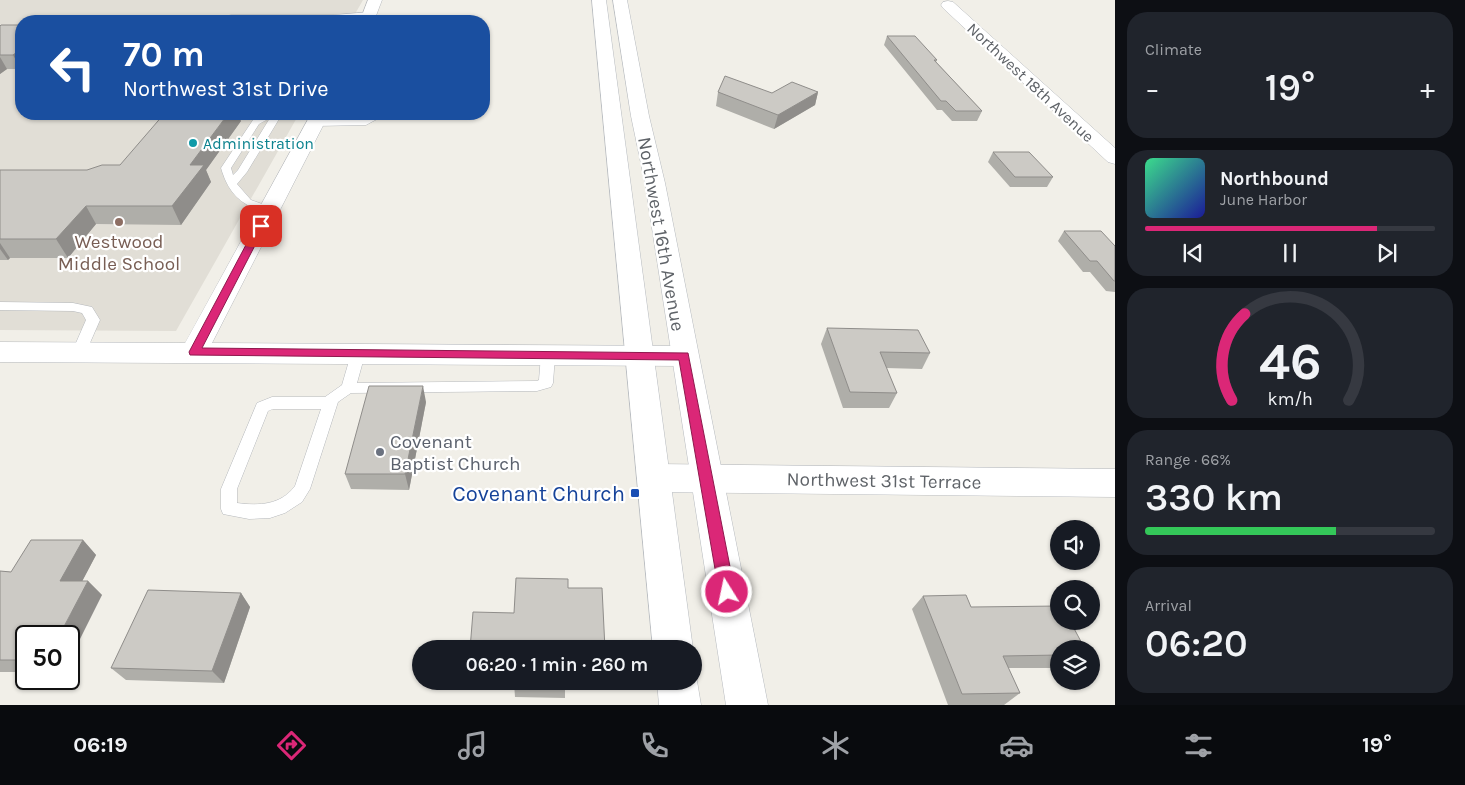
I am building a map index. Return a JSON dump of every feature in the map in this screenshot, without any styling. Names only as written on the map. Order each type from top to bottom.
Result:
[{"type":"main road","points":[[369,15],[375,0]]},
{"type":"main road","name":"Northwest 16th Avenue","points":[[598,0],[672,640]]},
{"type":"main road","name":"Northwest 16th Avenue","points":[[620,0],[640,116],[655,183],[747,705]]},
{"type":"main road","name":"Northwest 18th Avenue","points":[[948,5],[1115,158]]},
{"type":"main road","points":[[611,117],[640,116]]},
{"type":"main road","points":[[194,352],[316,120]]},
{"type":"main road","points":[[0,352],[684,356]]},
{"type":"main road","name":"Northwest 31st Terrace","points":[[654,478],[1115,482]]},
{"type":"main road","points":[[678,690],[680,705]]},
{"type":"lane","points":[[260,120],[256,122],[226,168],[231,184],[247,202],[269,210]]},
{"type":"lane","points":[[231,184],[242,172],[272,120]]},
{"type":"lane","points":[[342,120],[366,122],[370,120]]},
{"type":"lane","points":[[0,306],[73,306],[87,310],[93,320],[79,352]]},
{"type":"lane","points":[[348,388],[358,354]]},
{"type":"lane","points":[[330,403],[272,402],[262,407],[229,489],[229,509],[248,512],[268,510],[286,506],[297,498],[330,403],[331,399],[348,388],[537,386],[546,382],[548,355]]},
{"type":"shaded area","name":"Westwood Middle School","points":[[0,0],[363,0],[354,15],[15,15],[15,120],[296,120],[176,331],[0,330]]},
{"type":"building","points":[[15,25],[15,54],[13,55],[0,55],[0,26]]},
{"type":"building","points":[[887,36],[915,36],[937,60],[934,60],[982,111],[956,111],[946,101],[941,101]]},
{"type":"building","points":[[725,76],[772,93],[792,82],[818,92],[778,115],[718,92]]},
{"type":"building","points":[[159,120],[224,120],[190,165],[204,165],[172,206],[86,206],[56,239],[0,239],[0,170],[87,170],[102,165],[120,165]]},
{"type":"building","points":[[993,152],[1029,152],[1053,177],[1015,177]]},
{"type":"building","points":[[1064,231],[1101,231],[1115,246],[1115,281],[1097,261],[1090,261]]},
{"type":"building","points":[[827,328],[918,330],[930,353],[880,352],[897,393],[850,392]]},
{"type":"building","points":[[369,386],[423,386],[405,474],[345,474]]},
{"type":"building","points":[[31,540],[83,540],[60,581],[88,581],[65,625],[15,625],[15,660],[0,660],[0,571],[11,572]]},
{"type":"building","points":[[516,578],[568,579],[568,588],[602,588],[605,640],[471,640],[473,612],[514,613]]},
{"type":"building","points":[[148,590],[241,593],[212,671],[111,668]]},
{"type":"building","points":[[966,595],[971,607],[1050,606],[1050,630],[1075,630],[1080,640],[1050,640],[1050,655],[1003,656],[1020,693],[962,694],[923,596]]},
{"type":"place","name":"Administration","points":[[193,143]]},
{"type":"place","name":"Westwood Middle School","points":[[119,222]]},
{"type":"place","name":"Covenant Baptist Church","points":[[380,452]]},
{"type":"place","name":"Covenant Church","points":[[635,493]]},
{"type":"route","points":[[261,226],[194,352],[684,356],[727,592]]}]
